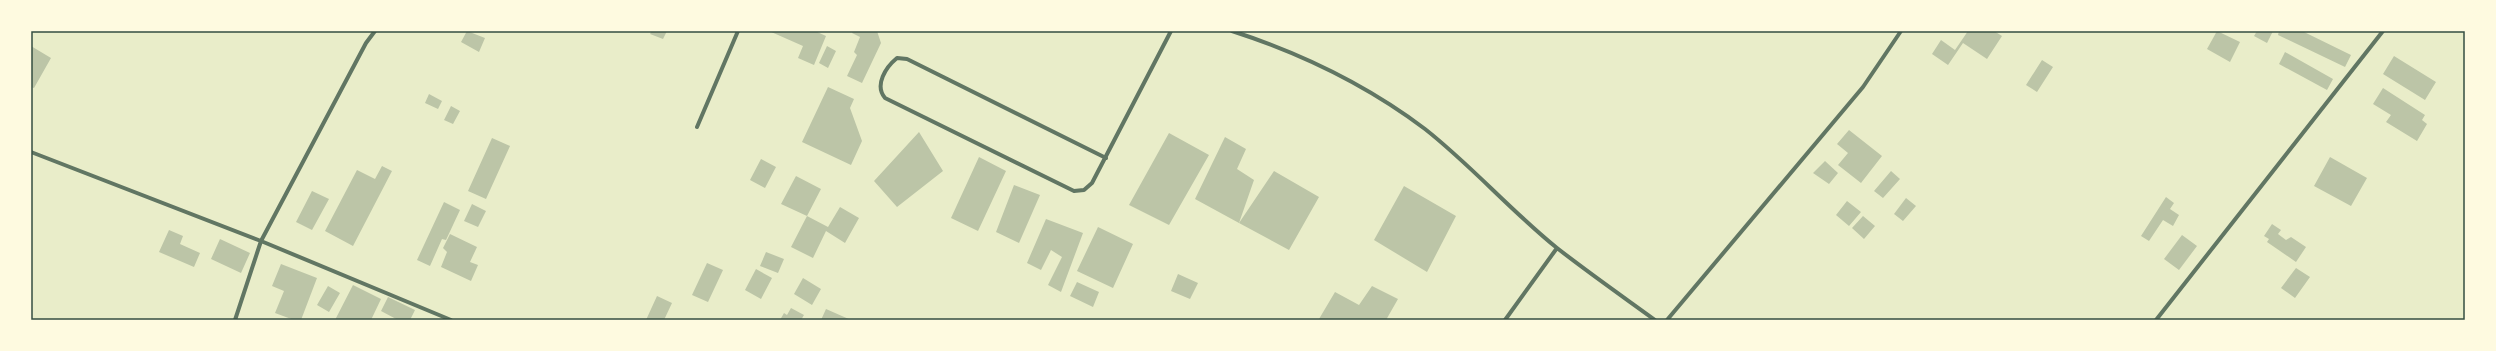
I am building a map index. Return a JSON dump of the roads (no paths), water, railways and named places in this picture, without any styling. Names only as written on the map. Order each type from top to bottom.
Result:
[{"type":"street","points":[[235,320],[261,241],[366,42],[375,31]]},
{"type":"street","points":[[697,127],[738,31]]},
{"type":"street","points":[[1106,158],[907,59],[897,58],[889,65],[880,84],[880,92],[885,98],[1074,191],[1084,190],[1092,183],[1106,158],[1171,31]]},
{"type":"street","points":[[1232,31],[1265,42],[1330,72],[1384,100],[1426,130],[1557,248],[1655,320]]},
{"type":"street","points":[[1667,320],[1863,87],[1901,31]]},
{"type":"street","points":[[2156,320],[2383,31]]},
{"type":"street","points":[[31,152],[261,241],[451,320]]},
{"type":"street","points":[[1505,320],[1557,248]]}]
